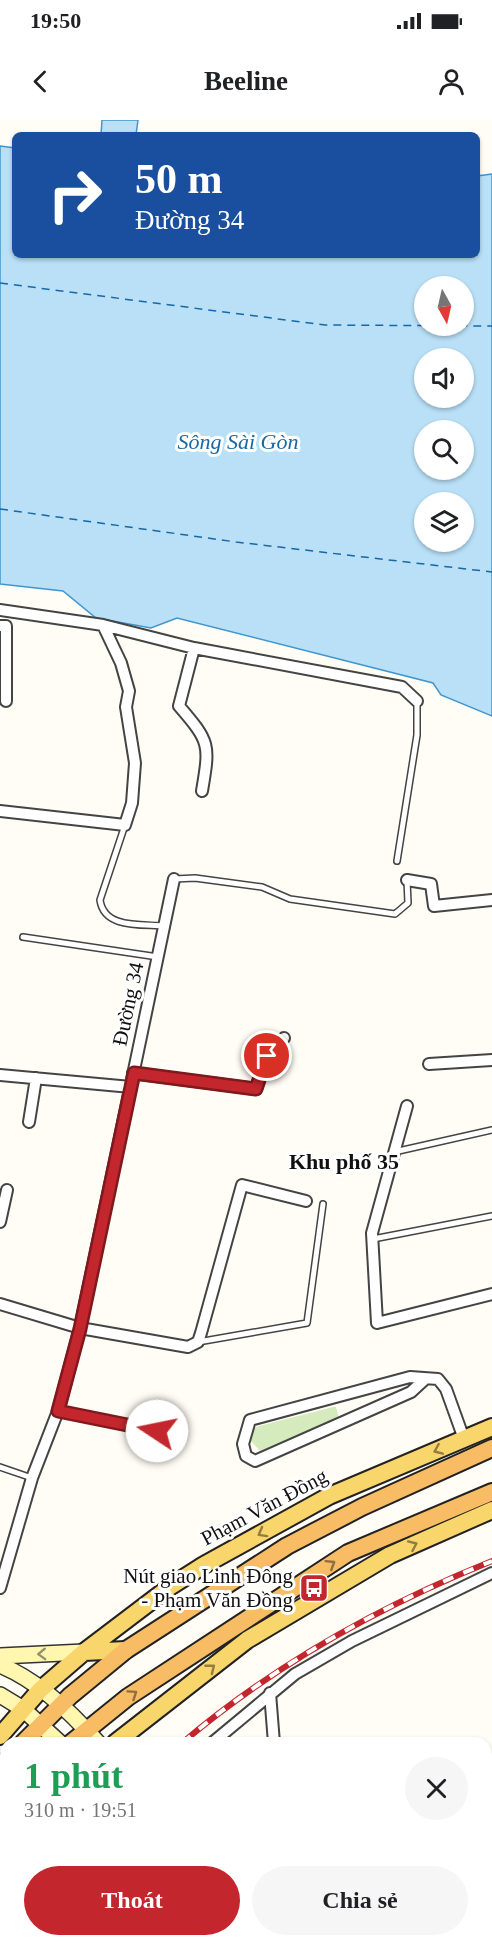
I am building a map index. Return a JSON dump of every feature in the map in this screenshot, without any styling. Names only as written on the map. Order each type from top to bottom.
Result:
[{"type":"highway","points":[[29,1737],[60,1706],[126,1650],[287,1546],[347,1515],[492,1448]]},
{"type":"highway","points":[[78,1737],[130,1696],[348,1553],[492,1492]]},
{"type":"main road","name":"Phạm Văn Đồng","points":[[0,1736],[40,1690],[84,1653],[171,1586],[204,1565],[329,1496],[492,1427]]},
{"type":"main road","points":[[329,1496],[347,1515]]},
{"type":"main road","points":[[122,1737],[247,1640],[390,1556],[492,1510]]},
{"type":"main road","points":[[0,1656],[126,1650]]},
{"type":"main road","points":[[0,1665],[17,1672],[60,1706],[93,1737]]},
{"type":"main road","points":[[0,1695],[23,1709],[53,1737]]},
{"type":"street","points":[[0,610],[103,625],[194,648],[402,687],[417,701]]},
{"type":"street","points":[[0,812],[125,825],[132,803],[135,763],[126,707],[129,691],[121,663],[103,625]]},
{"type":"street","points":[[0,626],[6,626],[6,701]]},
{"type":"street","points":[[194,648],[179,706],[201,731],[209,751],[202,791]]},
{"type":"street","name":"Đường 34","points":[[0,1588],[32,1478],[58,1411],[80,1329],[174,879]]},
{"type":"street","points":[[407,880],[431,884],[434,906],[492,900]]},
{"type":"street","points":[[134,1073],[256,1089],[267,1056],[284,1038]]},
{"type":"street","points":[[429,1064],[492,1060]]},
{"type":"street","points":[[0,1075],[130,1087]]},
{"type":"street","points":[[29,1122],[36,1078]]},
{"type":"street","points":[[407,1106],[371,1240],[377,1323],[492,1294]]},
{"type":"street","points":[[0,1304],[80,1329],[188,1347],[198,1342],[242,1185],[306,1202]]},
{"type":"street","points":[[0,1222],[7,1190]]},
{"type":"street","points":[[424,1380],[411,1392],[278,1452],[255,1461],[246,1456],[243,1444],[250,1420],[410,1377],[438,1380],[446,1389],[464,1439]]},
{"type":"street","points":[[219,1737],[296,1674],[352,1641],[492,1573]]},
{"type":"street","points":[[270,1693],[274,1737]]},
{"type":"street","points":[[132,1737],[145,1719]]},
{"type":"lane","points":[[397,861],[417,735],[417,701]]},
{"type":"lane","points":[[125,825],[100,900],[102,910],[108,918],[117,921],[164,926]]},
{"type":"lane","points":[[174,879],[195,878],[262,887],[290,899],[395,914],[408,903],[407,880]]},
{"type":"lane","points":[[23,937],[158,957]]},
{"type":"lane","points":[[394,1152],[492,1130]]},
{"type":"lane","points":[[198,1342],[308,1323],[323,1204]]},
{"type":"lane","points":[[371,1240],[492,1216]]},
{"type":"lane","points":[[58,1411],[157,1431]]},
{"type":"lane","points":[[0,1467],[32,1478]]},
{"type":"green space","points":[[336,1407],[339,1418],[268,1450],[260,1451],[251,1441],[254,1428]]},
{"type":"water","points":[[102,120],[138,120],[136,132],[101,132]]},
{"type":"water","name":"Sông Sài Gòn","points":[[0,146],[12,148],[12,258],[480,258],[480,176],[492,174],[492,716],[441,695],[433,683],[177,618],[151,628],[96,618],[63,591],[0,584]]},
{"type":"ferry route","points":[[0,283],[325,325],[492,326]]},
{"type":"ferry route","points":[[0,509],[236,542],[492,572]]},
{"type":"railway","points":[[190,1737],[254,1688],[330,1640],[409,1597],[492,1561]]},
{"type":"place","name":"Nút giao Linh Đông - Phạm Văn Đồng","points":[[314,1588]]},
{"type":"district","name":"Khu phố 35","points":[[344,1161]]},
{"type":"route","points":[[157,1431],[58,1411],[80,1329],[134,1073],[256,1089],[267,1056]]}]
